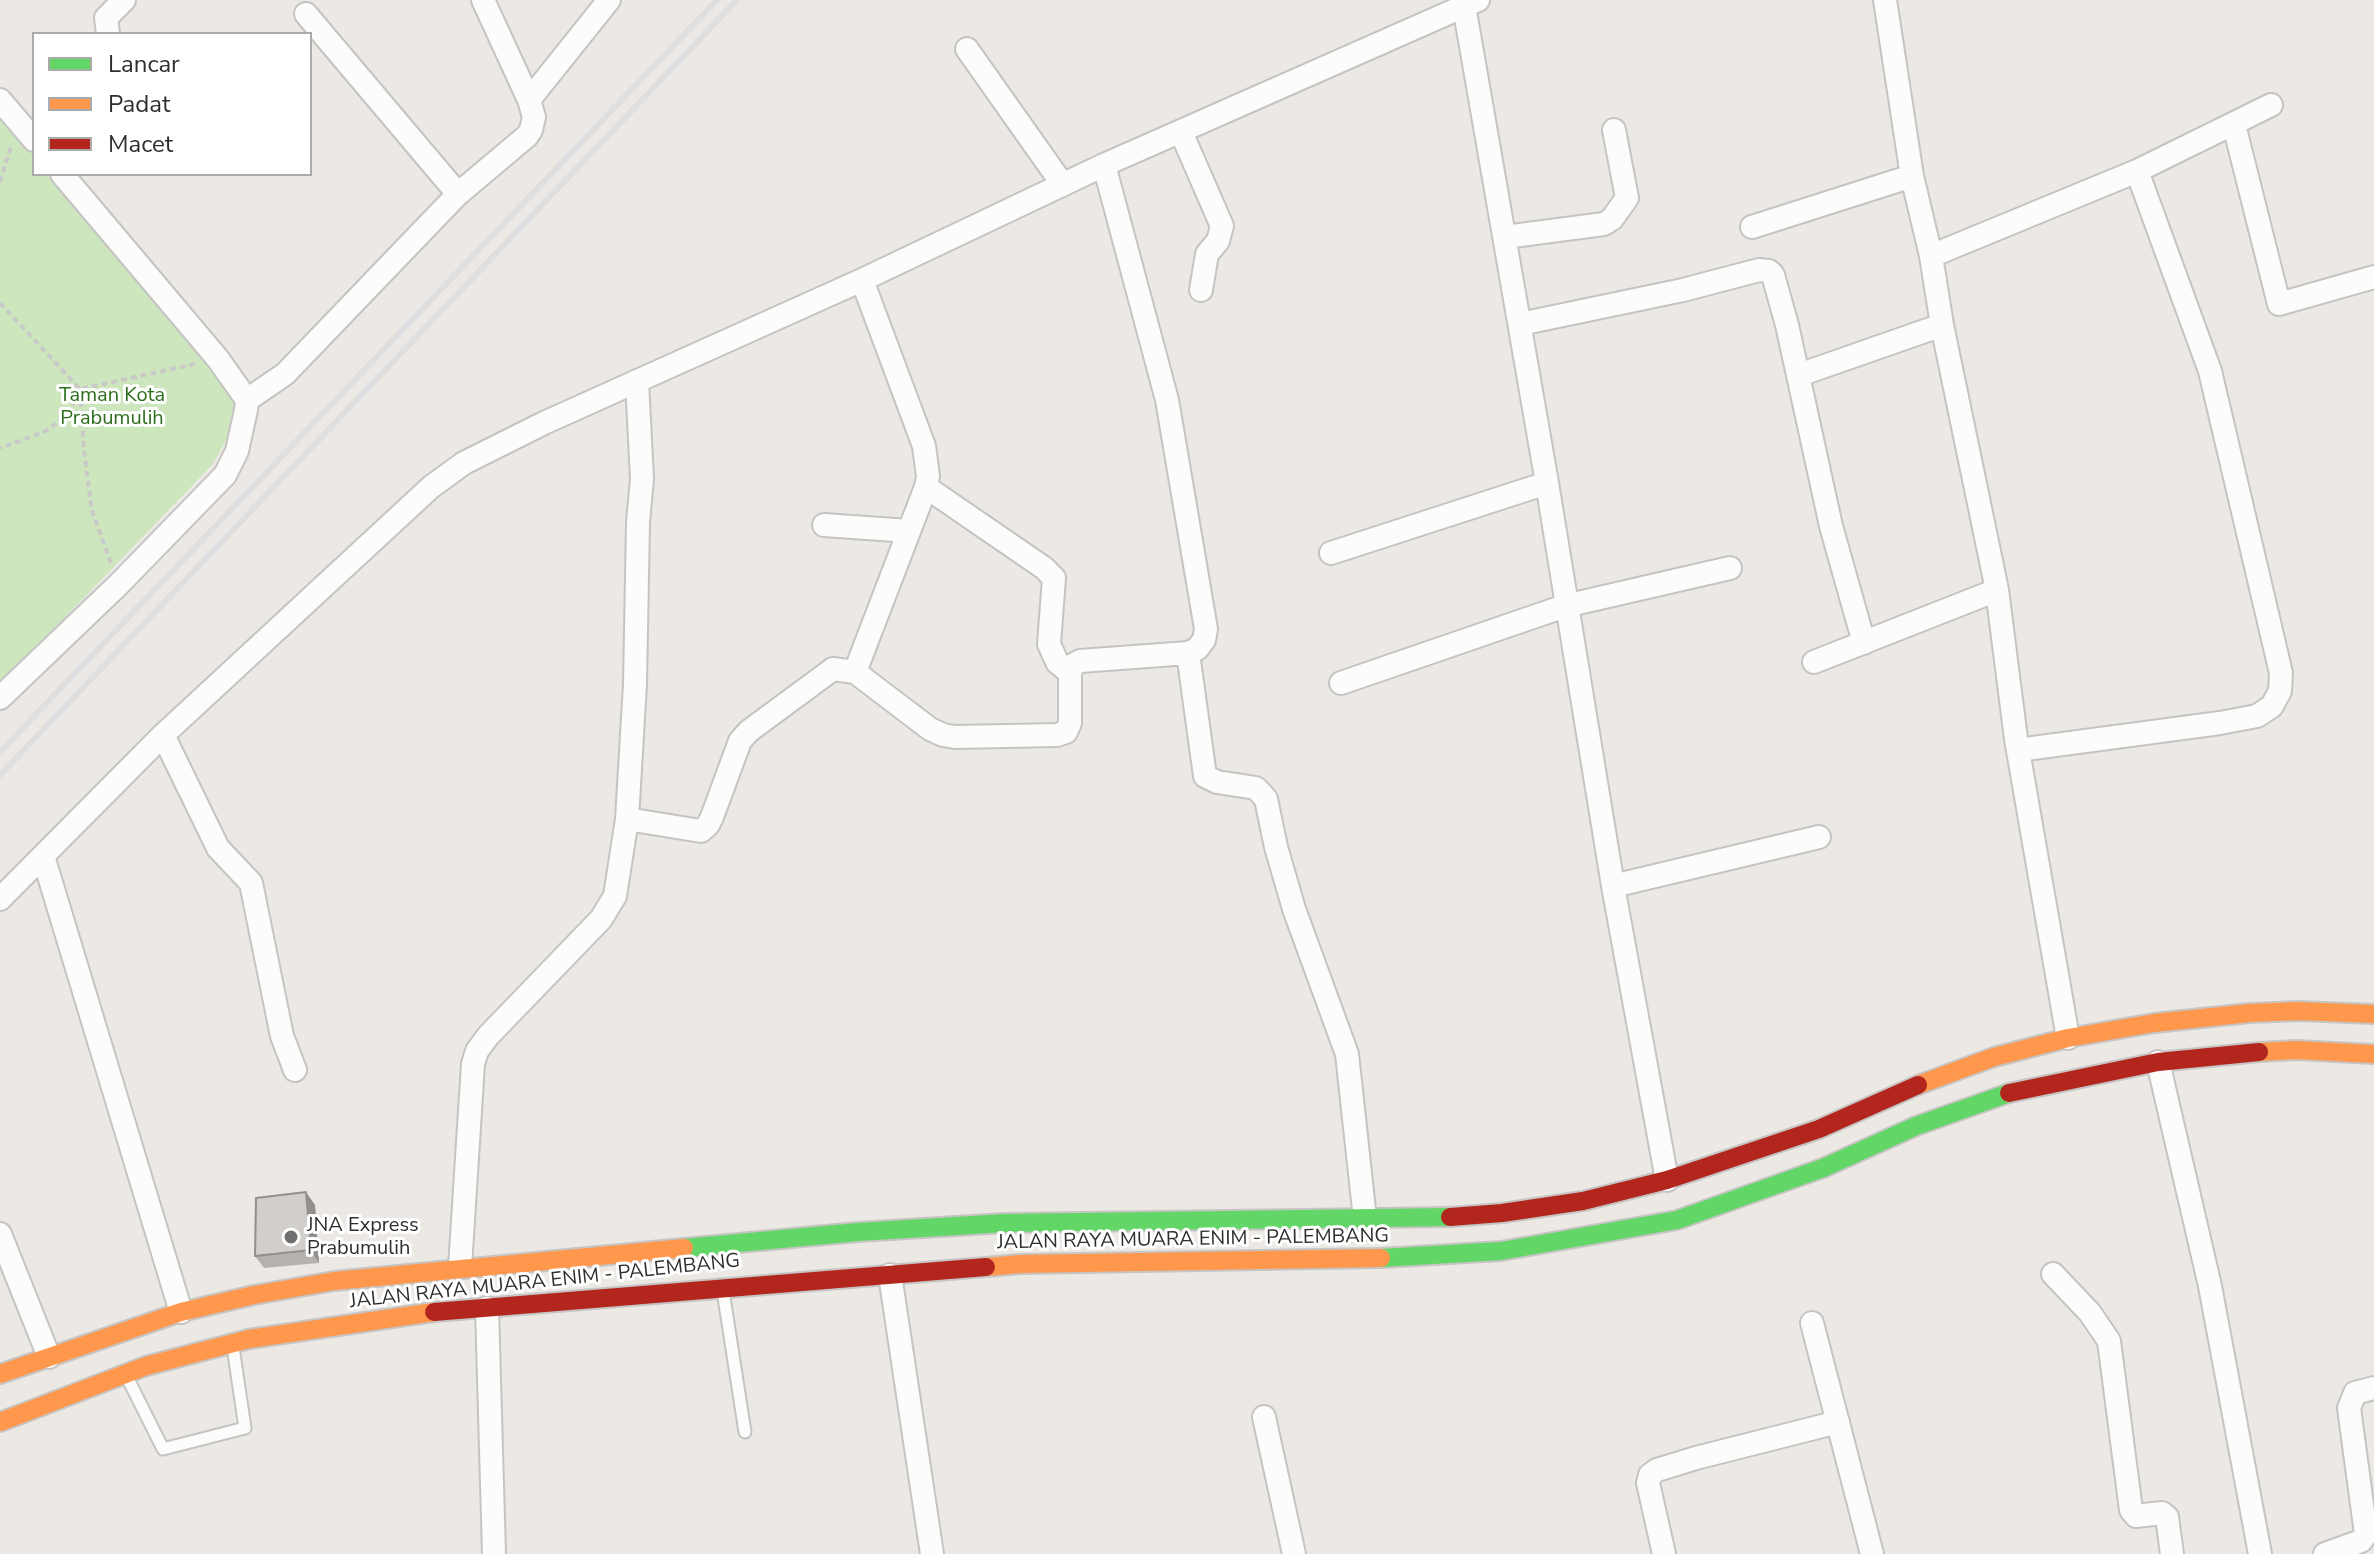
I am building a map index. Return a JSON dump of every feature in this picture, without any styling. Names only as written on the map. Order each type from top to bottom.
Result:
[{"type":"main road","name":"JALAN RAYA MUARA ENIM - PALEMBANG","points":[[0,1374],[181,1312],[254,1295],[334,1281],[460,1267],[572,1279],[628,1274],[858,1232],[1005,1223],[1365,1219],[1502,1213],[1583,1201],[1667,1180],[1819,1129],[1909,1088],[1980,1062],[2068,1038],[2154,1023],[2250,1013],[2374,1014]]},
{"type":"main road","name":"JALAN RAYA MUARA ENIM - PALEMBANG","points":[[0,1422],[125,1374],[233,1343],[337,1324],[487,1308],[572,1279],[628,1274],[722,1286],[1021,1264],[1393,1258],[1501,1251],[1677,1220],[1823,1168],[1916,1126],[2006,1094],[2158,1062],[2296,1050],[2374,1054]]},
{"type":"street","points":[[108,32],[106,18],[124,0]]},
{"type":"street","points":[[247,400],[285,374],[458,194],[527,136],[534,124],[529,100],[483,0]]},
{"type":"street","points":[[529,100],[609,0]]},
{"type":"street","points":[[1885,0],[1912,176],[1931,256],[1942,325],[1997,590],[2018,750],[2068,1038]]},
{"type":"street","points":[[0,899],[163,735],[431,487],[464,463],[1104,165],[1469,2],[1565,606],[1667,1180]]},
{"type":"street","points":[[306,14],[458,194]]},
{"type":"street","points":[[967,49],[1063,185]]},
{"type":"street","points":[[0,100],[29,131]]},
{"type":"street","points":[[1931,256],[2137,171],[2271,105]]},
{"type":"street","points":[[2234,125],[2279,304],[2374,277]]},
{"type":"street","points":[[1505,237],[1604,224],[1612,219],[1627,198],[1614,130]]},
{"type":"street","points":[[1181,132],[1222,226],[1218,241],[1207,254],[1201,290]]},
{"type":"street","points":[[627,819],[701,831],[712,817],[735,752],[749,731],[833,669],[855,672],[930,729],[955,737],[1057,735],[1066,732],[1070,723],[1070,673],[1073,665],[1080,661],[1188,653],[1197,649],[1204,640],[1206,629],[1167,400],[1104,165]]},
{"type":"street","points":[[2018,750],[2257,716],[2272,706],[2280,691],[2281,673],[2218,400],[2137,171]]},
{"type":"street","points":[[0,698],[119,584],[225,475],[243,431],[247,400],[218,359],[64,176]]},
{"type":"street","points":[[1752,227],[1912,176]]},
{"type":"street","points":[[1520,324],[1765,270],[1773,275],[1799,375],[1831,526],[1864,643]]},
{"type":"street","points":[[855,672],[926,487],[928,462],[862,280]]},
{"type":"street","points":[[1799,375],[1942,325]]},
{"type":"street","points":[[460,1267],[473,1064],[477,1051],[609,909],[615,896],[627,819],[635,684],[638,522],[642,479],[637,381]]},
{"type":"street","points":[[1331,553],[1547,483]]},
{"type":"street","points":[[926,487],[1054,578],[1049,644],[1057,662],[1070,673]]},
{"type":"street","points":[[824,525],[909,531]]},
{"type":"street","points":[[1341,683],[1565,606],[1730,568]]},
{"type":"street","points":[[1814,662],[1997,590]]},
{"type":"street","points":[[1188,653],[1205,776],[1217,782],[1256,788],[1266,799],[1294,909],[1347,1054],[1365,1219]]},
{"type":"street","points":[[163,735],[218,848],[251,883],[282,1036],[295,1070]]},
{"type":"street","points":[[1613,886],[1819,837]]},
{"type":"street","points":[[43,856],[181,1312]]},
{"type":"street","points":[[2158,1062],[2210,1286],[2260,1554]]},
{"type":"street","points":[[0,1234],[49,1357]]},
{"type":"street","points":[[2053,1274],[2090,1313],[2109,1341],[2131,1510],[2136,1516],[2162,1513],[2167,1517],[2172,1554]]},
{"type":"street","points":[[890,1275],[932,1554]]},
{"type":"street","points":[[487,1308],[494,1554]]},
{"type":"street","points":[[1812,1323],[1872,1554]]},
{"type":"street","points":[[2325,1554],[2361,1541],[2366,1534],[2349,1408],[2355,1393],[2374,1388]]},
{"type":"street","points":[[1264,1417],[1294,1554]]},
{"type":"street","points":[[1664,1554],[1648,1483],[1650,1475],[1696,1458],[1838,1422]]},
{"type":"lane","points":[[722,1286],[745,1432]]},
{"type":"lane","points":[[125,1374],[163,1449],[245,1428],[233,1343]]},
{"type":"path","points":[[0,182],[29,131]]},
{"type":"path","points":[[0,303],[80,389],[92,511],[119,584]]},
{"type":"path","points":[[80,389],[218,359]]},
{"type":"path","points":[[0,448],[44,432],[61,420],[71,409],[80,389]]},
{"type":"green space","name":"Taman Kota Prabumulih","points":[[0,105],[32,143],[32,176],[61,176],[236,389],[231,431],[213,464],[0,685]]},
{"type":"building","name":"JNA Express Prabumulih","points":[[306,1192],[311,1250],[255,1256],[256,1198]]},
{"type":"railway","points":[[0,752],[717,0]]},
{"type":"railway","points":[[0,775],[737,0]]},
{"type":"traffic: fast","points":[[1381,1258],[1501,1251],[1677,1220],[1823,1168],[1916,1126],[2009,1093]]},
{"type":"traffic: fast","points":[[684,1248],[858,1232],[1005,1223],[1450,1217]]},
{"type":"traffic: slow","points":[[1918,1085],[1994,1057],[2068,1038],[2154,1023],[2250,1013],[2374,1014]]},
{"type":"traffic: slow","points":[[2259,1052],[2296,1050],[2374,1054]]},
{"type":"traffic: slow","points":[[0,1374],[181,1312],[254,1295],[334,1281],[684,1248]]},
{"type":"traffic: slow","points":[[986,1267],[1381,1258]]},
{"type":"traffic: slow","points":[[0,1422],[146,1366],[249,1339],[434,1312]]},
{"type":"traffic: jam","points":[[2009,1093],[2158,1062],[2259,1052]]},
{"type":"traffic: jam","points":[[1450,1217],[1583,1201],[1667,1180],[1819,1129],[1918,1085]]},
{"type":"traffic: jam","points":[[434,1312],[986,1267]]},
{"type":"place","name":"JNA Express Prabumulih","points":[[291,1237]]}]
